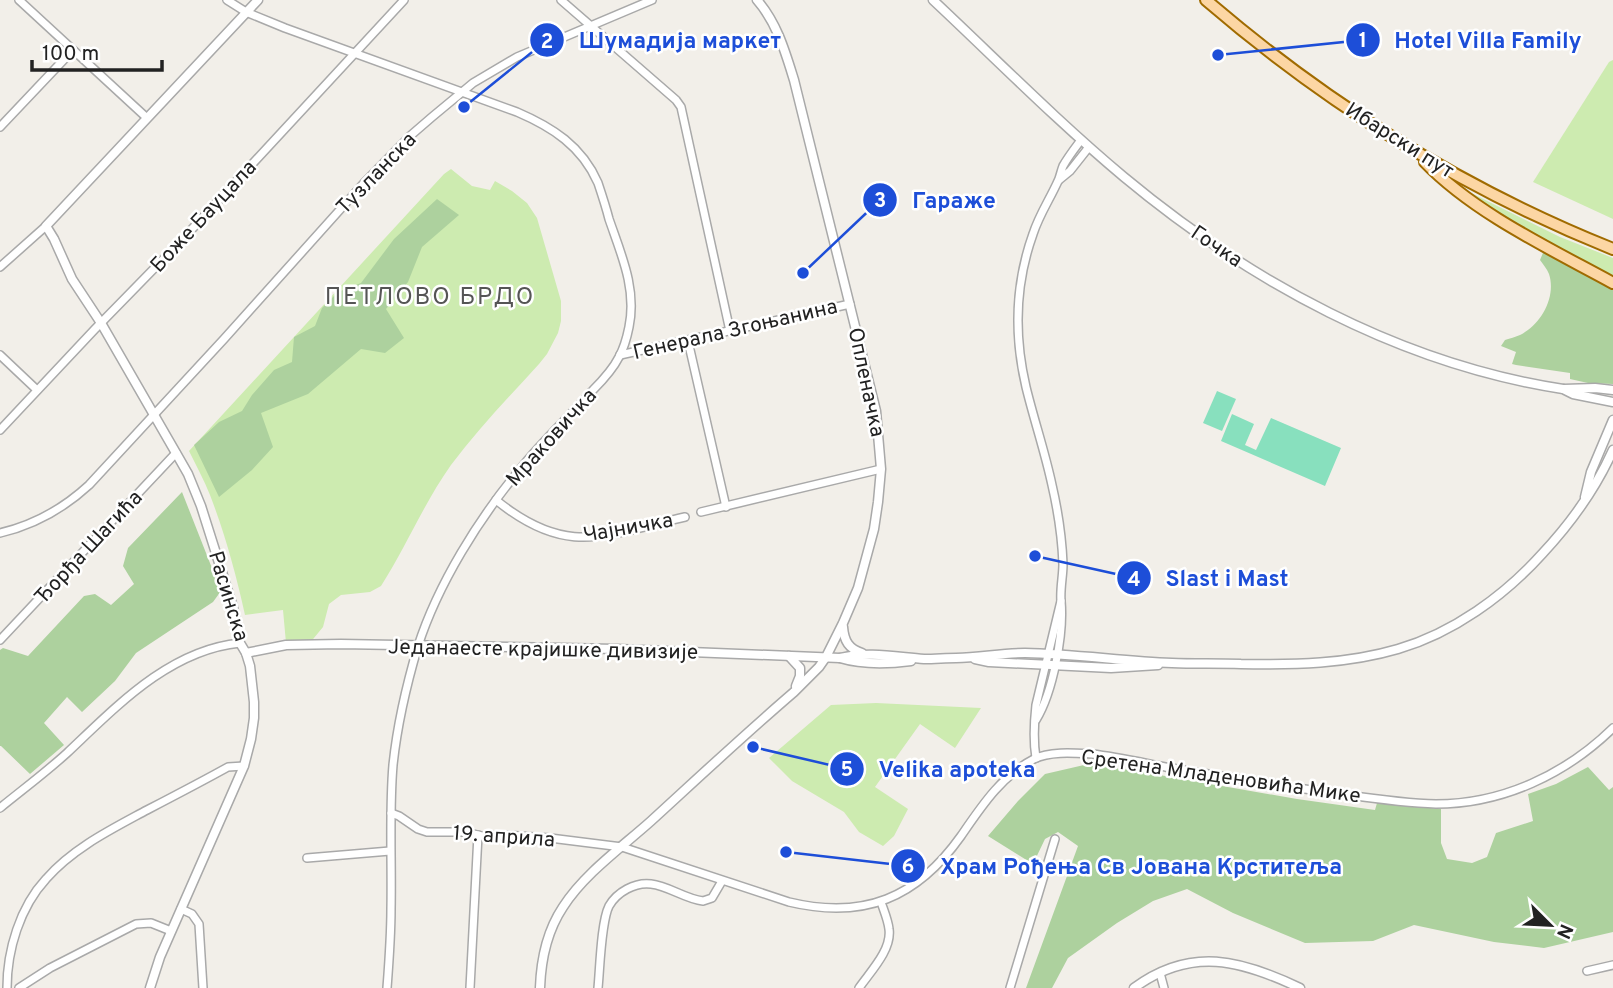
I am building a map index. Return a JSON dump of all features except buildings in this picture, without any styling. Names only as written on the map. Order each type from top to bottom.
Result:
[{"type":"main road","name":"Ибарски пут","points":[[1206,0],[1292,69],[1416,153],[1493,195],[1613,249]]},
{"type":"main road","points":[[1416,153],[1441,179],[1468,200],[1613,283]]},
{"type":"street","points":[[19,0],[147,118]]},
{"type":"street","name":"Мраковичка","points":[[226,0],[246,12],[306,36],[517,112],[552,129],[577,151],[600,188],[630,287],[630,324],[620,355],[606,376],[528,459],[496,500],[454,567],[419,645],[399,727],[394,762],[387,988]]},
{"type":"street","points":[[0,267],[46,226],[258,0]]},
{"type":"street","name":"Боже Бауцала","points":[[0,430],[180,242],[404,0]]},
{"type":"street","points":[[561,0],[681,107],[730,331]]},
{"type":"street","name":"Тузланска","points":[[0,533],[31,523],[65,505],[89,485],[154,417],[363,184],[410,136],[461,92],[517,57],[652,0]]},
{"type":"street","name":"Опленачка","points":[[540,988],[546,943],[561,909],[587,878],[819,667],[843,624],[867,559],[878,502],[881,469],[876,411],[794,80],[782,42],[768,14],[757,0]]},
{"type":"street","name":"Гочка","points":[[933,0],[1081,140],[1140,190],[1220,249],[1290,292],[1392,340],[1453,364],[1563,389],[1613,390]]},
{"type":"street","points":[[0,127],[73,50]]},
{"type":"street","points":[[1036,758],[1033,738],[1037,698],[1053,655],[1063,564],[1052,484],[1024,378],[1017,318],[1021,276],[1028,248],[1065,162],[1081,140]]},
{"type":"street","points":[[1059,180],[1070,171],[1088,146]]},
{"type":"street","name":"Расинска","points":[[46,226],[72,279],[101,323],[176,453],[195,492],[233,607],[240,643],[246,653],[252,681],[254,714],[244,766],[171,931],[150,988]]},
{"type":"street","name":"Генерала Згоњанина","points":[[620,355],[850,304]]},
{"type":"street","points":[[688,341],[726,507]]},
{"type":"street","points":[[0,355],[37,390]]},
{"type":"street","name":"Гочка","points":[[1563,389],[1573,394],[1613,402]]},
{"type":"street","name":"Једанаесте крајишке дивизије","points":[[1584,500],[1591,472],[1613,420]]},
{"type":"street","name":"Једанаесте крајишке дивизије","points":[[840,658],[869,655],[925,659],[969,658],[1024,653],[1172,663],[1276,664],[1328,662],[1381,653],[1415,643],[1459,621],[1520,577],[1564,530],[1599,479],[1613,450]]},
{"type":"street","name":"Ђорђа Шагића","points":[[0,640],[176,453]]},
{"type":"street","name":"Чајничка","points":[[701,512],[881,469]]},
{"type":"street","name":"Чајничка","points":[[496,500],[522,519],[544,530],[579,538],[613,534],[685,517]]},
{"type":"street","points":[[843,624],[849,646],[869,655]]},
{"type":"street","points":[[0,808],[150,681],[200,652],[240,643]]},
{"type":"street","name":"Једанаесте крајишке дивизије","points":[[246,653],[278,646],[309,644],[617,649],[826,657],[869,663],[925,659]]},
{"type":"street","points":[[789,656],[799,665],[801,671],[794,692]]},
{"type":"street","name":"Једанаесте крајишке дивизије","points":[[969,658],[1050,666],[1136,668],[1172,663]]},
{"type":"street","name":"Сретена Младеновића Мике","points":[[722,881],[814,907],[846,909],[881,902],[916,884],[934,869],[996,788],[1036,758],[1053,755],[1092,754],[1290,787],[1400,802],[1437,804],[1497,795],[1538,780],[1567,766],[1613,728]]},
{"type":"street","points":[[8,988],[10,958],[23,914],[37,890],[55,870],[116,827],[228,767],[244,766]]},
{"type":"street","name":"19. априла","points":[[391,813],[422,831],[584,841],[622,847],[722,881]]},
{"type":"street","points":[[470,988],[478,835]]},
{"type":"street","points":[[1010,988],[1055,839]]},
{"type":"street","points":[[307,858],[390,851]]},
{"type":"street","points":[[598,988],[605,918],[617,895],[632,887],[649,884],[703,901],[712,898],[722,881]]},
{"type":"street","points":[[859,988],[889,940],[889,928],[881,902]]},
{"type":"street","points":[[181,909],[192,915],[199,924],[203,988]]},
{"type":"street","points":[[19,988],[50,968],[136,924],[151,923],[171,931]]},
{"type":"street","points":[[1133,988],[1174,967],[1226,961],[1255,968],[1300,988]]},
{"type":"street","points":[[1587,971],[1613,965]]},
{"type":"street","points":[[1160,973],[1164,988]]},
{"type":"green space","points":[[1613,60],[1613,219],[1533,182],[1609,62]]},
{"type":"green space","points":[[451,169],[472,186],[490,190],[495,181],[527,203],[537,218],[561,301],[558,333],[539,364],[451,465],[381,586],[370,592],[341,595],[329,604],[323,627],[309,644],[286,643],[283,610],[245,615],[221,524],[208,489],[189,451]]},
{"type":"green space","points":[[1453,184],[1560,237],[1613,258],[1613,279],[1518,227]]},
{"type":"green space","points":[[437,199],[459,215],[422,247],[408,282],[386,309],[404,338],[385,353],[361,349],[308,394],[261,413],[273,447],[252,470],[219,497],[194,445],[219,422],[242,411],[274,370],[292,362],[294,337],[315,326],[322,308],[338,292],[361,283],[394,239]]},
{"type":"green space","points":[[1545,248],[1613,284],[1613,384],[1588,383],[1570,379],[1570,373],[1512,364],[1516,352],[1501,346],[1505,340],[1521,335],[1531,327],[1546,307],[1551,282],[1540,260]]},
{"type":"green space","points":[[1217,391],[1236,399],[1222,431],[1203,423]]},
{"type":"green space","points":[[1232,414],[1254,424],[1245,445],[1256,450],[1271,418],[1341,448],[1325,486],[1221,441]]},
{"type":"green space","points":[[182,492],[221,591],[213,602],[136,653],[115,681],[82,712],[67,697],[44,723],[64,745],[30,774],[0,746],[0,650],[3,648],[28,656],[84,596],[95,594],[111,605],[134,584],[123,566],[128,548]]},
{"type":"green space","points":[[876,703],[981,708],[955,748],[920,724],[875,787],[908,809],[894,836],[883,846],[859,832],[844,812],[792,781],[769,758],[831,705]]},
{"type":"green space","points":[[1084,765],[1131,770],[1375,810],[1377,803],[1441,809],[1441,843],[1447,859],[1472,863],[1487,857],[1496,833],[1533,821],[1528,794],[1556,784],[1588,767],[1609,790],[1613,787],[1613,932],[1544,948],[1494,942],[1414,925],[1373,941],[1305,943],[1233,913],[1187,889],[1153,901],[1068,958],[1052,988],[1026,988],[1078,846],[1058,832],[1045,839],[1033,864],[988,836],[1045,774]]},
{"type":"place","name":"Hotel Villa Family","points":[[1218,55]]},
{"type":"place","name":"Шумадија маркет","points":[[464,107]]},
{"type":"place","name":"Гараже","points":[[803,273]]},
{"type":"place","name":"Slast i Mast","points":[[1035,556]]},
{"type":"place","name":"Velika apoteka","points":[[753,747]]},
{"type":"place","name":"Храм Рођења Св Јована Крститеља","points":[[786,852]]},
{"type":"district","name":"ПЕТЛОВО БРДО","points":[[430,296]]}]
